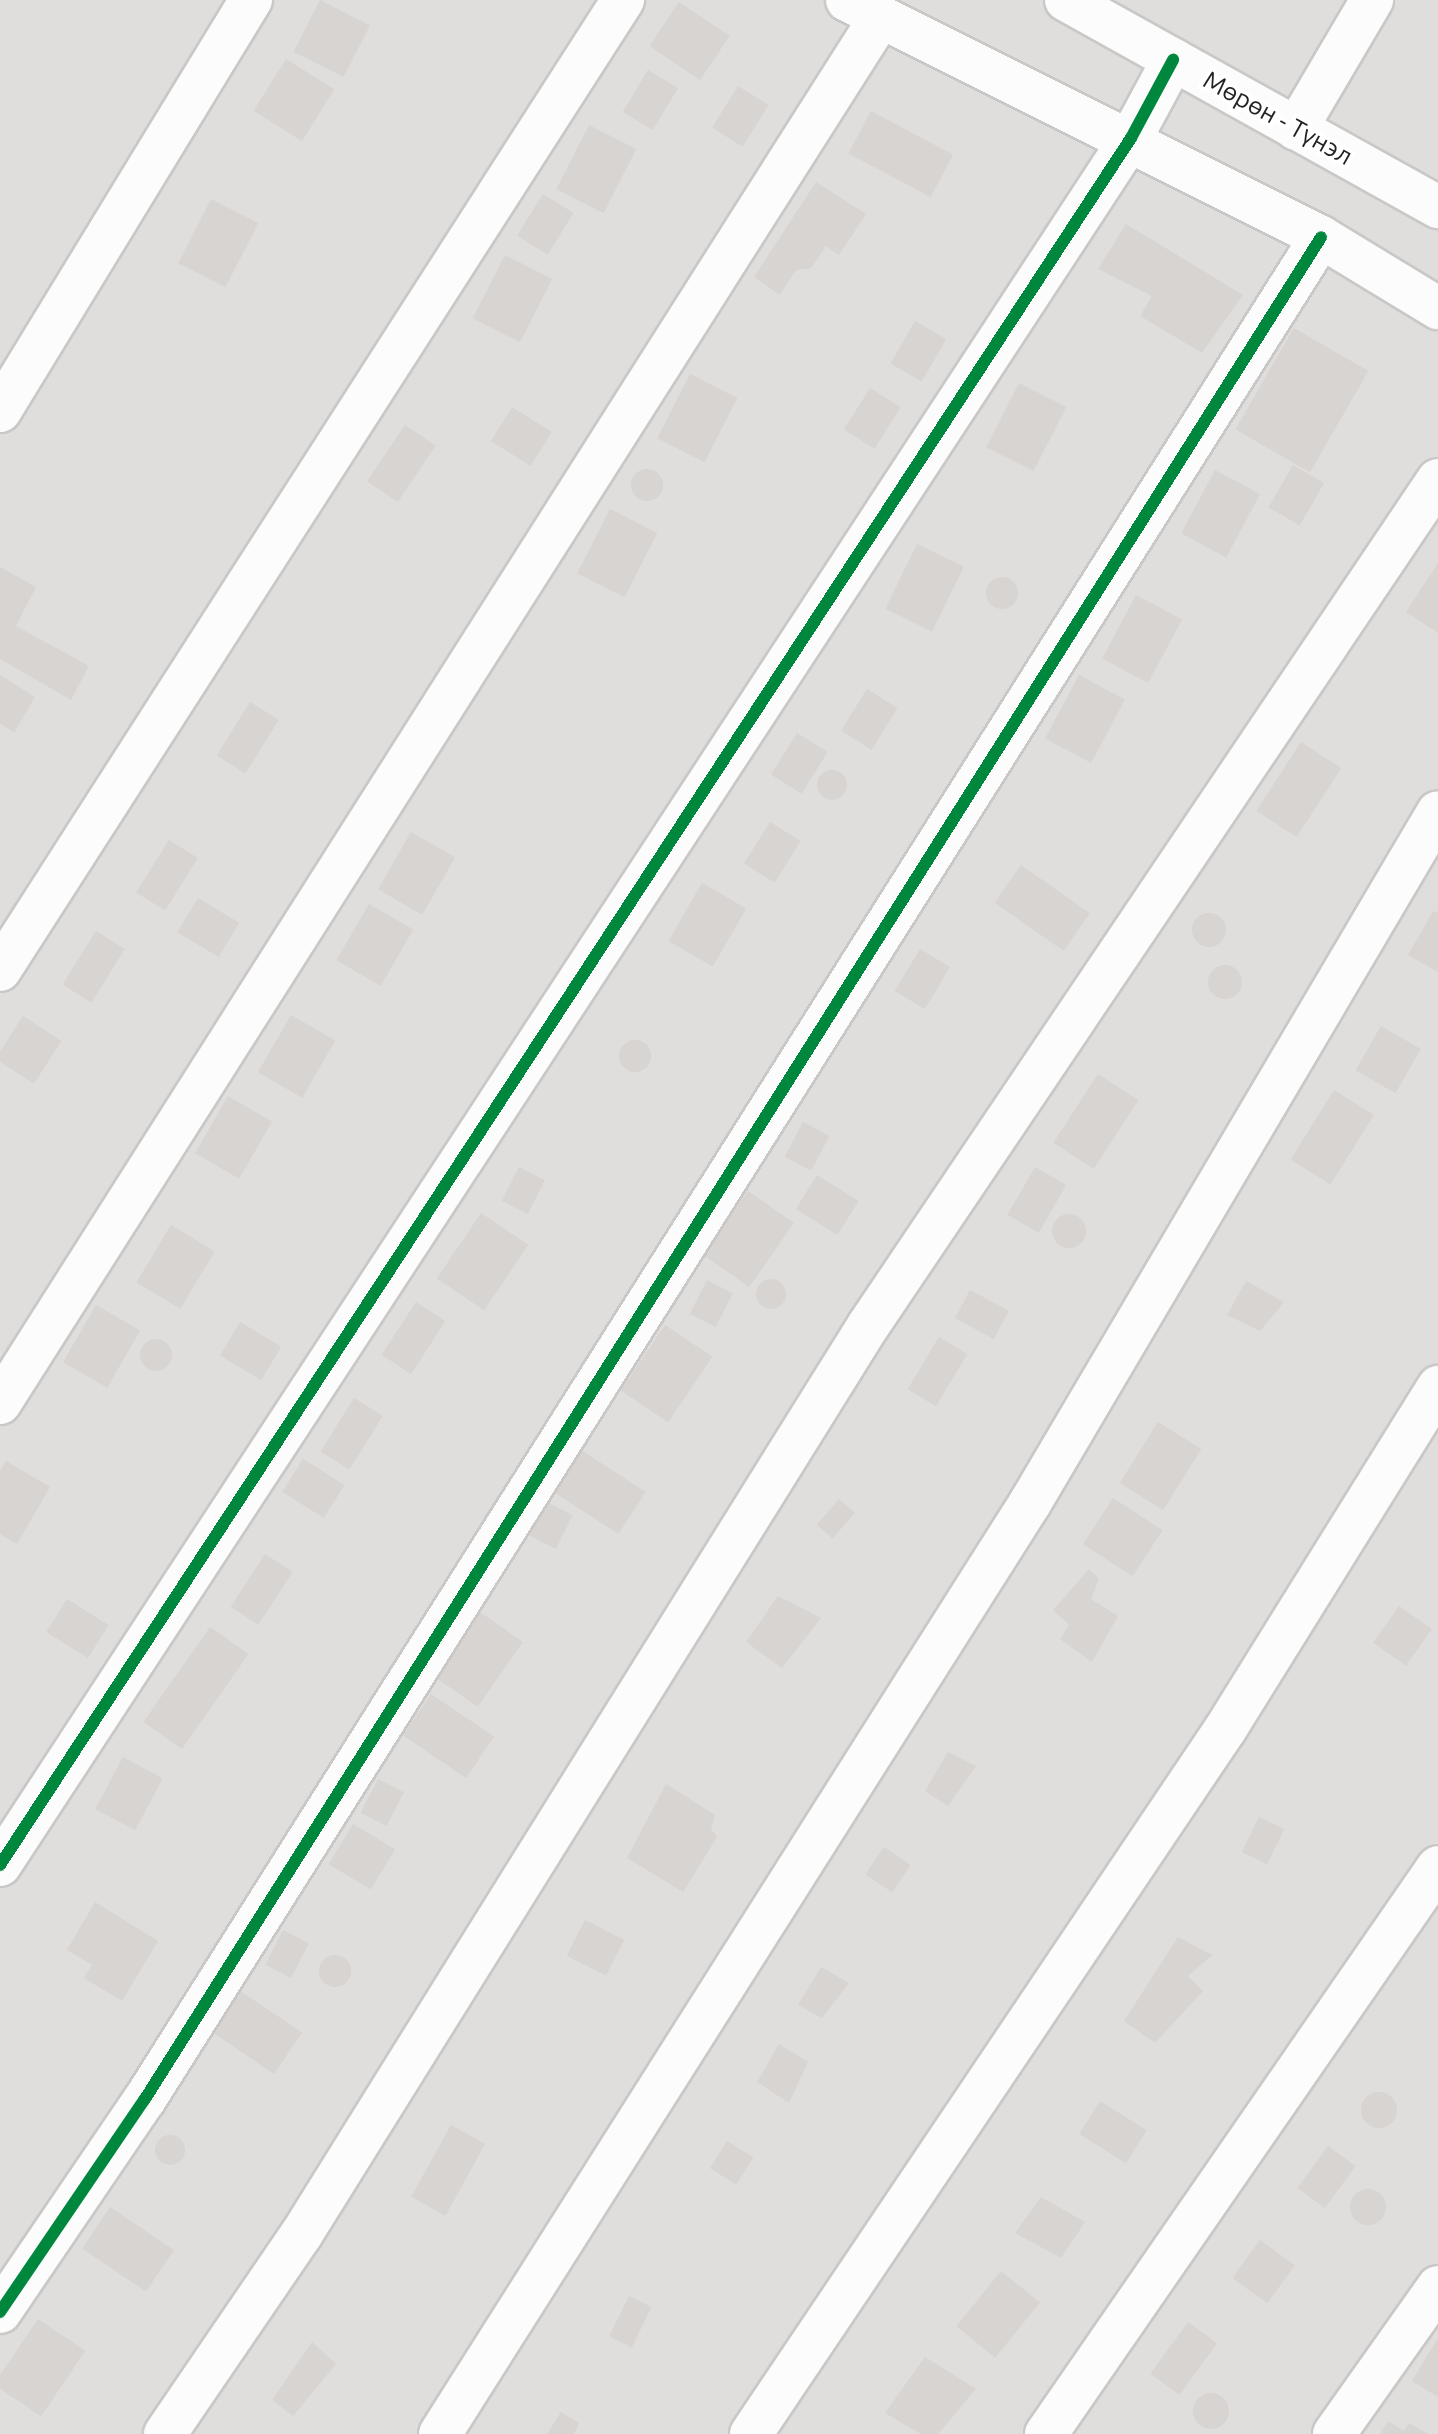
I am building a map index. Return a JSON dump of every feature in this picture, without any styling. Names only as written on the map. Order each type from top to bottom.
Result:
[{"type":"street","points":[[0,410],[251,0]]},
{"type":"street","points":[[0,970],[622,0]]},
{"type":"street","name":"Мөрөн - Түнэл","points":[[1066,0],[1438,207]]},
{"type":"street","points":[[1296,129],[1372,0]]},
{"type":"street","points":[[0,1403],[864,9],[1131,138],[1322,237],[1438,308]]},
{"type":"street","points":[[0,1865],[1131,138],[1173,60]]},
{"type":"street","points":[[0,2312],[156,2082],[1322,237]]},
{"type":"street","points":[[165,2434],[301,2235],[868,1326],[1438,480]]},
{"type":"street","points":[[440,2434],[1030,1503],[1438,812]]},
{"type":"street","points":[[751,2434],[1226,1728],[1438,1387]]},
{"type":"street","points":[[1046,2434],[1438,1868]]},
{"type":"street","points":[[1334,2434],[1438,2287]]},
{"type":"shaded area","points":[[0,0],[1438,0],[1438,2434],[0,2434]]},
{"type":"building","points":[[320,0],[370,25],[344,77],[294,52]]},
{"type":"building","points":[[679,2],[730,36],[700,80],[649,46]]},
{"type":"building","points":[[286,59],[334,89],[302,141],[254,111]]},
{"type":"building","points":[[648,70],[678,88],[653,130],[623,112]]},
{"type":"building","points":[[738,86],[769,105],[743,147],[712,128]]},
{"type":"building","points":[[871,111],[953,155],[931,197],[848,153]]},
{"type":"building","points":[[589,125],[636,149],[604,213],[556,189]]},
{"type":"building","points":[[816,182],[866,214],[839,255],[826,246],[811,268],[796,270],[780,295],[754,277]]},
{"type":"building","points":[[543,194],[574,213],[548,255],[517,236]]},
{"type":"building","points":[[211,199],[258,223],[226,287],[178,263]]},
{"type":"building","points":[[1126,224],[1243,295],[1202,353],[1140,316],[1152,296],[1098,269]]},
{"type":"building","points":[[505,255],[552,279],[520,342],[473,318]]},
{"type":"building","points":[[915,321],[946,339],[922,381],[890,363]]},
{"type":"building","points":[[1294,328],[1368,371],[1310,472],[1236,429]]},
{"type":"building","points":[[690,374],[737,398],[705,462],[657,438]]},
{"type":"building","points":[[1019,383],[1066,407],[1034,471],[986,447]]},
{"type":"building","points":[[870,388],[901,407],[875,449],[844,430]]},
{"type":"building","points":[[512,407],[552,432],[531,466],[491,441]]},
{"type":"building","points":[[405,425],[436,446],[398,502],[367,481]]},
{"type":"building","points":[[1293,465],[1324,483],[1300,525],[1268,507]]},
{"type":"building","points":[[647,469],[658,474],[663,485],[658,496],[647,501],[636,496],[631,485],[636,474]]},
{"type":"building","points":[[1215,470],[1260,494],[1226,558],[1181,534]]},
{"type":"building","points":[[610,509],[657,533],[625,597],[577,573]]},
{"type":"building","points":[[917,544],[964,567],[932,632],[885,609]]},
{"type":"building","points":[[1438,563],[1438,633],[1406,612]]},
{"type":"building","points":[[0,567],[36,587],[16,626],[89,666],[71,700],[0,659]]},
{"type":"building","points":[[1002,577],[1013,582],[1018,593],[1013,604],[1002,609],[991,604],[986,593],[991,582]]},
{"type":"building","points":[[1136,595],[1182,619],[1148,683],[1102,659]]},
{"type":"building","points":[[0,675],[35,697],[14,733],[0,723]]},
{"type":"building","points":[[1079,675],[1125,699],[1091,763],[1045,739]]},
{"type":"building","points":[[867,689],[898,708],[872,750],[841,731]]},
{"type":"building","points":[[250,702],[279,720],[245,773],[217,755]]},
{"type":"building","points":[[797,733],[828,752],[802,794],[771,775]]},
{"type":"building","points":[[1301,742],[1341,768],[1297,837],[1256,811]]},
{"type":"building","points":[[832,770],[843,774],[847,785],[843,796],[832,800],[821,796],[817,785],[821,774]]},
{"type":"building","points":[[770,822],[801,841],[775,883],[744,864]]},
{"type":"building","points":[[411,832],[455,858],[422,915],[378,889]]},
{"type":"building","points":[[169,840],[198,858],[165,911],[136,893]]},
{"type":"building","points":[[1021,865],[1090,913],[1063,951],[995,903]]},
{"type":"building","points":[[702,883],[746,908],[713,967],[668,941]]},
{"type":"building","points":[[198,898],[239,923],[219,957],[177,932]]},
{"type":"building","points":[[369,904],[413,930],[381,986],[336,960]]},
{"type":"building","points":[[1433,911],[1438,913],[1438,972],[1408,955]]},
{"type":"building","points":[[1209,913],[1221,918],[1226,930],[1221,942],[1209,947],[1197,942],[1192,930],[1197,918]]},
{"type":"building","points":[[96,931],[125,949],[91,1002],[63,984]]},
{"type":"building","points":[[920,949],[950,967],[925,1009],[895,991]]},
{"type":"building","points":[[1225,965],[1237,970],[1242,982],[1237,994],[1225,999],[1213,994],[1208,982],[1213,970]]},
{"type":"building","points":[[291,1015],[335,1040],[302,1098],[258,1072]]},
{"type":"building","points":[[23,1016],[62,1041],[34,1084],[0,1062],[0,1051]]},
{"type":"building","points":[[1381,1026],[1421,1049],[1395,1093],[1356,1070]]},
{"type":"building","points":[[635,1040],[646,1045],[651,1056],[646,1067],[635,1072],[624,1067],[619,1056],[624,1045]]},
{"type":"building","points":[[1098,1074],[1138,1100],[1094,1169],[1053,1143]]},
{"type":"building","points":[[1334,1090],[1374,1115],[1330,1184],[1291,1160]]},
{"type":"building","points":[[228,1096],[272,1122],[239,1179],[195,1153]]},
{"type":"building","points":[[803,1122],[829,1136],[811,1171],[785,1156]]},
{"type":"building","points":[[519,1167],[545,1180],[528,1214],[502,1201]]},
{"type":"building","points":[[1035,1167],[1066,1185],[1039,1233],[1008,1215]]},
{"type":"building","points":[[817,1175],[859,1201],[837,1235],[796,1209]]},
{"type":"building","points":[[748,1191],[794,1223],[749,1287],[703,1255]]},
{"type":"building","points":[[481,1213],[528,1245],[484,1310],[437,1278]]},
{"type":"building","points":[[1069,1214],[1081,1219],[1086,1231],[1081,1243],[1069,1248],[1057,1243],[1052,1231],[1057,1219]]},
{"type":"building","points":[[171,1225],[215,1251],[180,1309],[136,1282]]},
{"type":"building","points":[[771,1279],[782,1283],[786,1294],[782,1305],[771,1309],[760,1305],[756,1294],[760,1283]]},
{"type":"building","points":[[707,1280],[733,1293],[716,1327],[690,1314]]},
{"type":"building","points":[[1246,1281],[1284,1302],[1260,1331],[1227,1315]]},
{"type":"building","points":[[970,1290],[1009,1311],[994,1339],[955,1318]]},
{"type":"building","points":[[416,1302],[445,1321],[411,1374],[382,1355]]},
{"type":"building","points":[[96,1305],[140,1330],[107,1388],[63,1362]]},
{"type":"building","points":[[240,1322],[281,1347],[261,1380],[220,1355]]},
{"type":"building","points":[[665,1325],[712,1357],[668,1422],[621,1390]]},
{"type":"building","points":[[939,1337],[967,1354],[936,1406],[908,1389]]},
{"type":"building","points":[[156,1339],[167,1344],[172,1355],[167,1366],[156,1371],[145,1366],[140,1355],[145,1344]]},
{"type":"building","points":[[354,1398],[383,1416],[349,1469],[321,1451]]},
{"type":"building","points":[[1158,1422],[1201,1449],[1163,1510],[1120,1483]]},
{"type":"building","points":[[581,1450],[646,1492],[618,1534],[554,1492]]},
{"type":"building","points":[[303,1459],[345,1485],[324,1518],[282,1492]]},
{"type":"building","points":[[6,1461],[50,1487],[17,1544],[0,1534],[0,1471]]},
{"type":"building","points":[[1113,1498],[1162,1530],[1133,1576],[1083,1544]]},
{"type":"building","points":[[839,1499],[855,1513],[833,1538],[817,1525]]},
{"type":"building","points":[[547,1502],[573,1515],[556,1549],[530,1536]]},
{"type":"building","points":[[265,1554],[293,1572],[258,1625],[231,1607]]},
{"type":"building","points":[[1089,1569],[1099,1579],[1091,1599],[1118,1616],[1092,1662],[1060,1639],[1069,1625],[1053,1610]]},
{"type":"building","points":[[778,1596],[821,1618],[782,1668],[746,1642]]},
{"type":"building","points":[[67,1599],[109,1625],[88,1658],[46,1632]]},
{"type":"building","points":[[1399,1606],[1432,1629],[1406,1666],[1373,1643]]},
{"type":"building","points":[[477,1610],[523,1642],[478,1707],[432,1675]]},
{"type":"building","points":[[210,1627],[249,1654],[182,1749],[143,1722]]},
{"type":"building","points":[[431,1694],[494,1736],[466,1778],[403,1735]]},
{"type":"building","points":[[948,1752],[976,1766],[948,1806],[925,1791]]},
{"type":"building","points":[[123,1757],[163,1778],[135,1830],[95,1809]]},
{"type":"building","points":[[378,1779],[404,1792],[387,1826],[361,1813]]},
{"type":"building","points":[[666,1784],[715,1815],[711,1829],[717,1837],[683,1892],[627,1858]]},
{"type":"building","points":[[1259,1817],[1284,1829],[1267,1864],[1242,1852]]},
{"type":"building","points":[[353,1824],[395,1849],[371,1890],[329,1864]]},
{"type":"building","points":[[884,1847],[911,1865],[892,1892],[866,1874]]},
{"type":"building","points":[[95,1902],[158,1941],[122,2001],[84,1978],[92,1965],[67,1950]]},
{"type":"building","points":[[585,1920],[624,1940],[606,1976],[567,1956]]},
{"type":"building","points":[[283,1930],[309,1943],[291,1978],[265,1965]]},
{"type":"building","points":[[1178,1937],[1212,1955],[1188,1976],[1203,1991],[1155,2043],[1124,2021]]},
{"type":"building","points":[[335,1955],[346,1960],[351,1971],[346,1982],[335,1987],[324,1982],[319,1971],[324,1960]]},
{"type":"building","points":[[821,1967],[849,1983],[822,2018],[798,2005]]},
{"type":"building","points":[[239,1990],[302,2032],[274,2074],[211,2031]]},
{"type":"building","points":[[779,2044],[808,2062],[789,2103],[757,2082]]},
{"type":"building","points":[[1379,2092],[1392,2097],[1397,2110],[1392,2123],[1379,2128],[1366,2123],[1361,2110],[1366,2097]]},
{"type":"building","points":[[1100,2101],[1147,2130],[1126,2163],[1079,2134]]},
{"type":"building","points":[[451,2125],[485,2144],[445,2216],[411,2197]]},
{"type":"building","points":[[170,2135],[181,2139],[185,2150],[181,2161],[170,2165],[159,2161],[155,2150],[159,2139]]},
{"type":"building","points":[[727,2141],[753,2157],[736,2185],[710,2168]]},
{"type":"building","points":[[1328,2146],[1356,2166],[1325,2208],[1297,2188]]},
{"type":"building","points":[[1368,2189],[1381,2194],[1386,2207],[1381,2220],[1368,2225],[1355,2220],[1350,2207],[1355,2194]]},
{"type":"building","points":[[1041,2197],[1085,2222],[1061,2258],[1015,2233]]},
{"type":"building","points":[[110,2207],[174,2250],[146,2292],[82,2248]]},
{"type":"building","points":[[1260,2240],[1295,2265],[1267,2303],[1232,2278]]},
{"type":"building","points":[[1001,2271],[1040,2302],[995,2358],[956,2326]]},
{"type":"building","points":[[629,2296],[651,2307],[632,2347],[609,2336]]},
{"type":"building","points":[[38,2319],[85,2351],[41,2416],[0,2389],[0,2375]]},
{"type":"building","points":[[1188,2322],[1217,2343],[1180,2395],[1150,2374]]},
{"type":"building","points":[[1438,2338],[1438,2397],[1412,2381]]},
{"type":"building","points":[[312,2342],[336,2364],[293,2416],[272,2400]]},
{"type":"building","points":[[925,2357],[976,2389],[938,2434],[921,2434],[885,2413]]},
{"type":"building","points":[[1211,2393],[1224,2398],[1229,2411],[1224,2424],[1211,2429],[1198,2424],[1193,2411],[1198,2398]]},
{"type":"building","points":[[561,2412],[579,2423],[574,2434],[547,2434]]},
{"type":"building","points":[[1388,2421],[1404,2431],[1409,2423],[1429,2434],[1380,2434]]},
{"type":"cycle path","points":[[0,1865],[1131,138],[1173,60]]},
{"type":"cycle path","points":[[0,2312],[145,2099],[1321,237]]}]
